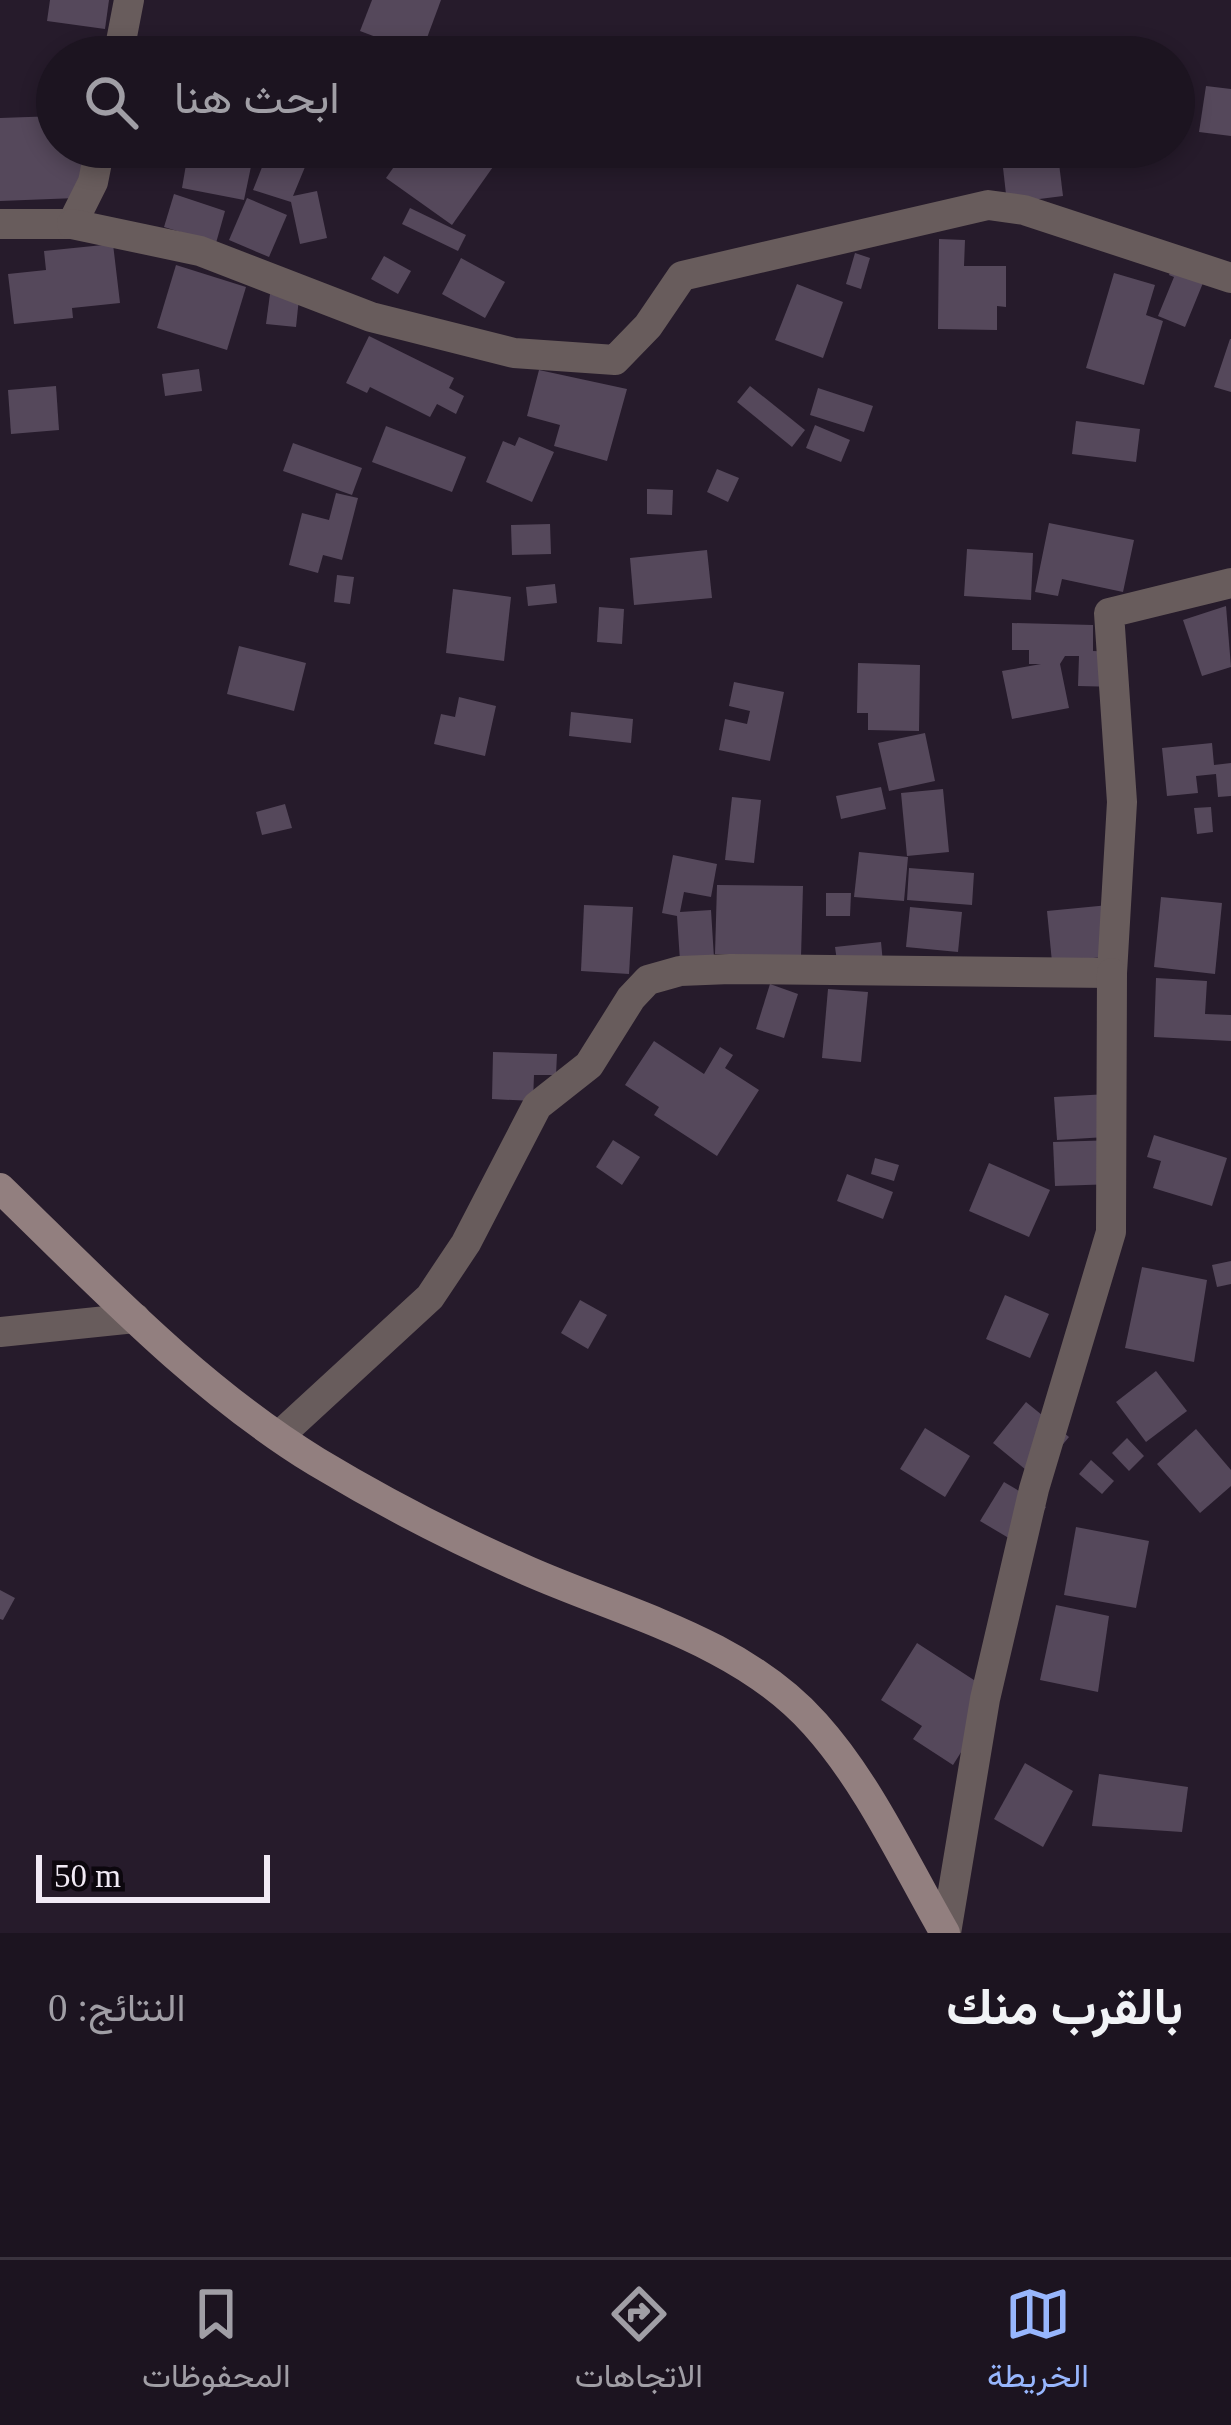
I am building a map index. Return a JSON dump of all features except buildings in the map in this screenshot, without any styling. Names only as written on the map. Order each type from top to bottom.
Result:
[{"type":"main road","points":[[0,1188],[135,1318],[279,1436],[409,1515],[705,1642],[772,1685],[814,1723],[845,1764],[945,1933]]},
{"type":"street","points":[[122,36],[129,0]]},
{"type":"street","points":[[72,224],[96,168]]},
{"type":"street","points":[[0,224],[72,224],[200,251],[371,317],[493,348],[615,360],[648,326],[682,276],[988,205],[1024,210],[1231,278]]},
{"type":"street","points":[[945,1933],[985,1699],[1034,1489],[1111,1232],[1112,973],[1122,802],[1109,614],[1231,583]]},
{"type":"street","points":[[279,1436],[430,1298],[466,1243],[536,1106],[589,1065],[648,980],[680,971],[730,970],[1112,973]]},
{"type":"street","points":[[0,1332],[135,1318]]}]
